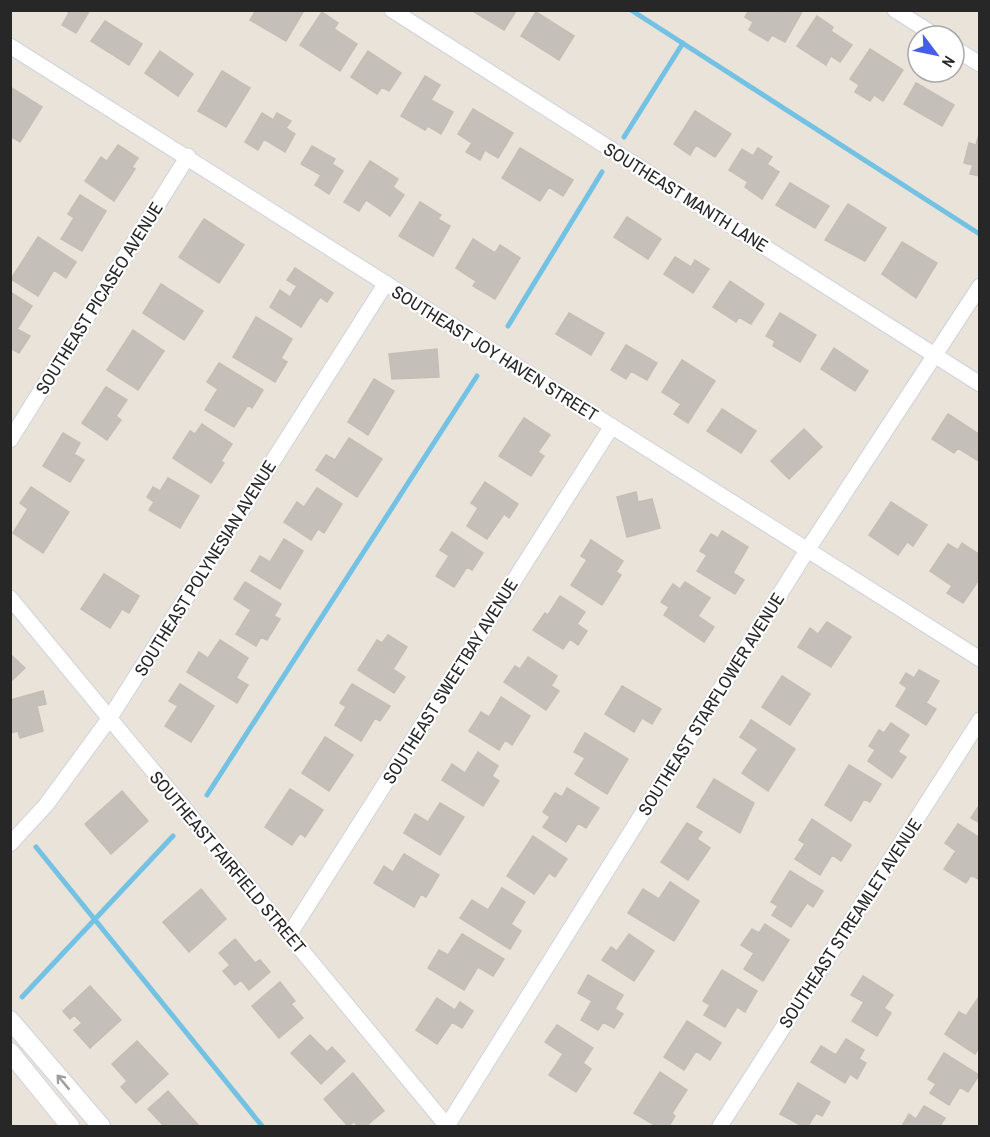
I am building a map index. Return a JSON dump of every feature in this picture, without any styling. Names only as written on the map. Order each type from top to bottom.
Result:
[{"type":"street","name":"SOUTHEAST MANTH LANE","points":[[392,10],[980,384]]},
{"type":"street","points":[[896,10],[918,24]]},
{"type":"street","name":"SOUTHEAST JOY HAVEN STREET","points":[[10,46],[188,156],[980,659]]},
{"type":"street","points":[[966,55],[980,64]]},
{"type":"street","name":"SOUTHEAST PICASEO AVENUE","points":[[10,440],[188,156]]},
{"type":"street","name":"SOUTHEAST POLYNESIAN AVENUE","points":[[10,844],[46,805],[109,719],[386,283]]},
{"type":"street","name":"SOUTHEAST STARFLOWER AVENUE","points":[[447,1126],[808,549],[980,286]]},
{"type":"street","name":"SOUTHEAST SWEETBAY AVENUE","points":[[289,935],[612,426]]},
{"type":"street","name":"SOUTHEAST FAIRFIELD STREET","points":[[10,597],[447,1126]]},
{"type":"street","name":"SOUTHEAST STREAMLET AVENUE","points":[[720,1126],[980,720]]},
{"type":"street","points":[[10,1020],[101,1126]]},
{"type":"street","points":[[10,1052],[70,1126]]},
{"type":"building","points":[[65,10],[90,10],[76,33],[62,25],[69,13]]},
{"type":"building","points":[[256,10],[301,10],[303,12],[286,41],[250,20]]},
{"type":"building","points":[[471,10],[515,10],[516,11],[504,30]]},
{"type":"building","points":[[749,10],[781,12],[803,10],[785,42],[772,35],[768,41],[749,30],[753,22],[745,17]]},
{"type":"building","points":[[322,12],[338,23],[334,29],[357,44],[340,71],[300,45]]},
{"type":"building","points":[[536,12],[574,36],[559,60],[521,36]]},
{"type":"building","points":[[817,16],[833,27],[831,31],[852,45],[840,62],[831,56],[826,65],[797,46]]},
{"type":"building","points":[[105,21],[142,44],[129,65],[91,41]]},
{"type":"building","points":[[870,49],[903,70],[883,101],[874,95],[870,101],[855,92],[859,85],[850,79]]},
{"type":"building","points":[[160,51],[193,74],[178,96],[145,73]]},
{"type":"building","points":[[368,51],[401,73],[389,91],[382,87],[377,94],[351,77]]},
{"type":"building","points":[[222,71],[250,88],[226,127],[198,111]]},
{"type":"building","points":[[425,76],[440,85],[431,100],[453,112],[441,134],[428,126],[425,130],[401,116]]},
{"type":"building","points":[[915,84],[918,84],[954,105],[942,126],[904,104]]},
{"type":"building","points":[[10,87],[42,107],[20,142],[10,136]]},
{"type":"building","points":[[473,109],[513,133],[498,158],[485,150],[480,160],[466,152],[472,143],[458,134]]},
{"type":"building","points":[[695,111],[731,134],[715,157],[696,145],[690,155],[674,144]]},
{"type":"building","points":[[262,113],[273,120],[277,113],[291,121],[286,128],[295,134],[285,152],[264,139],[258,150],[245,142]]},
{"type":"building","points":[[980,131],[980,176],[970,174],[973,165],[964,163],[969,143],[976,145]]},
{"type":"building","points":[[118,145],[138,158],[132,167],[135,169],[114,201],[85,181],[101,157],[107,161]]},
{"type":"building","points":[[312,146],[335,159],[332,164],[343,171],[329,194],[315,185],[321,175],[301,164]]},
{"type":"building","points":[[520,148],[573,180],[563,196],[549,187],[540,201],[502,178]]},
{"type":"building","points":[[758,148],[772,157],[767,164],[779,172],[762,199],[745,187],[748,182],[729,170],[742,149],[753,156]]},
{"type":"building","points":[[370,161],[398,179],[393,187],[404,195],[390,216],[366,200],[359,211],[344,202]]},
{"type":"building","points":[[790,183],[829,206],[815,228],[776,205]]},
{"type":"building","points":[[80,195],[106,211],[82,251],[61,239],[74,218],[68,214]]},
{"type":"building","points":[[420,202],[441,215],[438,219],[450,226],[433,256],[399,236]]},
{"type":"building","points":[[848,204],[886,228],[865,261],[825,240]]},
{"type":"building","points":[[627,217],[661,239],[648,259],[614,237]]},
{"type":"building","points":[[204,219],[244,245],[219,283],[179,257]]},
{"type":"building","points":[[38,237],[76,262],[66,278],[54,270],[38,296],[11,279]]},
{"type":"building","points":[[473,239],[495,253],[500,245],[520,258],[495,299],[473,286],[476,281],[456,268]]},
{"type":"building","points":[[902,242],[937,263],[916,298],[882,274]]},
{"type":"building","points":[[675,257],[691,267],[695,260],[709,269],[693,293],[664,274]]},
{"type":"building","points":[[295,268],[333,293],[327,302],[320,297],[301,327],[270,307],[280,290],[290,297],[297,286],[287,280]]},
{"type":"building","points":[[730,281],[764,304],[751,324],[739,317],[736,322],[713,307]]},
{"type":"building","points":[[161,284],[203,311],[184,340],[143,313]]},
{"type":"building","points":[[10,292],[32,306],[17,329],[30,336],[19,353],[10,348]]},
{"type":"building","points":[[569,313],[604,333],[591,355],[556,334]]},
{"type":"building","points":[[780,313],[816,335],[800,362],[773,346],[775,341],[766,336]]},
{"type":"building","points":[[256,317],[292,339],[281,358],[287,362],[275,382],[233,357]]},
{"type":"building","points":[[133,330],[164,351],[138,390],[107,370]]},
{"type":"building","points":[[626,345],[657,363],[647,380],[631,371],[626,379],[611,370]]},
{"type":"building","points":[[834,348],[868,371],[855,391],[821,369]]},
{"type":"building","points":[[437,349],[439,377],[392,379],[389,354]]},
{"type":"building","points":[[682,360],[715,381],[688,423],[674,414],[681,404],[662,392]]},
{"type":"building","points":[[219,363],[263,390],[252,408],[248,405],[234,427],[205,410],[218,389],[207,382]]},
{"type":"building","points":[[374,379],[394,391],[368,435],[348,422]]},
{"type":"building","points":[[106,387],[127,400],[116,416],[121,420],[107,440],[82,423]]},
{"type":"building","points":[[722,409],[756,431],[741,453],[707,431]]},
{"type":"building","points":[[948,414],[980,435],[980,462],[958,448],[954,453],[932,439]]},
{"type":"building","points":[[524,418],[550,435],[538,452],[544,456],[531,476],[499,456]]},
{"type":"building","points":[[202,424],[232,444],[221,461],[224,463],[211,483],[173,458],[190,431],[195,434]]},
{"type":"building","points":[[804,429],[822,447],[789,479],[771,461]]},
{"type":"building","points":[[63,433],[80,443],[74,454],[84,460],[70,482],[43,466]]},
{"type":"building","points":[[349,438],[382,459],[357,497],[316,470],[326,455],[335,460]]},
{"type":"building","points":[[168,478],[199,496],[180,528],[149,510],[154,502],[147,497],[153,487],[160,491]]},
{"type":"building","points":[[485,482],[518,504],[509,518],[504,514],[487,539],[467,526],[478,508],[471,503]]},
{"type":"building","points":[[31,487],[69,512],[43,553],[13,533],[28,509],[20,503]]},
{"type":"building","points":[[317,488],[342,504],[324,533],[318,529],[311,540],[284,522],[297,502],[304,507]]},
{"type":"building","points":[[636,492],[638,502],[652,499],[660,528],[627,537],[617,497]]},
{"type":"building","points":[[891,502],[927,525],[913,546],[907,542],[898,555],[869,535]]},
{"type":"building","points":[[722,531],[748,547],[733,573],[744,580],[735,594],[697,571],[707,555],[700,551],[711,534],[718,538]]},
{"type":"building","points":[[452,532],[483,553],[472,570],[467,567],[454,587],[436,576],[449,556],[440,550]]},
{"type":"building","points":[[284,539],[303,551],[280,589],[251,571],[260,556],[270,562]]},
{"type":"building","points":[[591,540],[623,561],[616,572],[621,575],[602,605],[571,585],[587,560],[581,556]]},
{"type":"building","points":[[962,543],[980,555],[980,578],[963,603],[947,593],[952,586],[930,571],[948,544],[958,550]]},
{"type":"building","points":[[104,574],[139,596],[129,613],[122,609],[110,628],[81,609]]},
{"type":"building","points":[[245,582],[281,604],[274,616],[280,619],[267,640],[261,637],[256,646],[236,634],[251,610],[234,599]]},
{"type":"building","points":[[685,582],[710,598],[698,616],[714,627],[704,642],[664,615],[669,607],[661,602],[673,584],[680,589]]},
{"type":"building","points":[[560,596],[585,612],[577,624],[587,631],[578,645],[570,639],[563,649],[533,630],[545,613],[548,615]]},
{"type":"building","points":[[827,622],[851,637],[831,667],[798,647],[810,628],[818,634]]},
{"type":"building","points":[[388,635],[407,647],[393,669],[405,677],[394,693],[358,670],[377,640],[382,643]]},
{"type":"building","points":[[220,640],[248,658],[236,678],[248,685],[237,703],[187,672],[199,652],[208,658]]},
{"type":"building","points":[[10,654],[25,668],[10,682]]},
{"type":"building","points":[[528,657],[557,676],[551,686],[559,691],[546,710],[504,682],[515,666],[520,669]]},
{"type":"building","points":[[919,670],[939,681],[926,703],[936,709],[926,725],[896,706],[907,688],[900,683],[906,673],[914,678]]},
{"type":"building","points":[[782,676],[810,694],[790,725],[762,707]]},
{"type":"building","points":[[180,684],[214,706],[191,742],[165,726],[178,706],[169,701]]},
{"type":"building","points":[[352,684],[390,706],[380,721],[375,718],[361,741],[335,725],[346,707],[340,703]]},
{"type":"building","points":[[622,686],[661,709],[652,724],[642,718],[634,732],[605,714]]},
{"type":"building","points":[[43,691],[46,704],[37,706],[43,731],[20,738],[18,731],[10,733],[10,700]]},
{"type":"building","points":[[501,697],[530,716],[512,745],[505,740],[499,750],[469,731],[481,712],[489,717]]},
{"type":"building","points":[[751,720],[795,749],[768,791],[742,773],[758,749],[740,737]]},
{"type":"building","points":[[891,723],[909,735],[898,752],[906,757],[892,778],[868,761],[875,750],[869,746],[879,730],[884,733]]},
{"type":"building","points":[[585,733],[628,759],[607,794],[575,774],[585,758],[574,752]]},
{"type":"building","points":[[325,737],[353,755],[329,791],[302,773]]},
{"type":"building","points":[[478,752],[498,766],[492,776],[499,781],[483,806],[442,780],[452,764],[465,773]]},
{"type":"building","points":[[849,765],[881,784],[870,802],[864,799],[851,821],[825,805]]},
{"type":"building","points":[[714,779],[754,803],[740,833],[697,807]]},
{"type":"building","points":[[567,788],[599,808],[586,828],[578,823],[566,842],[543,827],[550,817],[543,812],[555,793],[562,797]]},
{"type":"building","points":[[290,789],[323,810],[305,837],[300,833],[292,845],[265,827]]},
{"type":"building","points":[[122,791],[148,821],[111,854],[85,824]]},
{"type":"building","points":[[440,803],[464,817],[440,855],[404,833],[415,814],[428,822]]},
{"type":"building","points":[[980,804],[980,823],[971,818]]},
{"type":"building","points":[[812,819],[851,845],[841,861],[832,855],[820,875],[795,859],[805,844],[799,840]]},
{"type":"building","points":[[687,823],[702,832],[697,839],[710,848],[688,880],[661,862]]},
{"type":"building","points":[[958,824],[980,838],[980,880],[971,875],[966,883],[944,869],[956,851],[945,843]]},
{"type":"building","points":[[533,836],[567,859],[555,877],[549,873],[534,894],[507,876]]},
{"type":"building","points":[[404,854],[439,875],[426,897],[421,894],[414,907],[374,883],[384,866],[393,872]]},
{"type":"building","points":[[790,871],[823,891],[813,907],[807,903],[791,927],[772,915],[778,906],[771,902]]},
{"type":"building","points":[[670,882],[699,901],[674,941],[628,913],[643,889],[659,899]]},
{"type":"building","points":[[502,888],[525,902],[511,924],[521,931],[510,949],[460,918],[472,900],[488,910]]},
{"type":"building","points":[[201,889],[226,919],[189,952],[163,922]]},
{"type":"building","points":[[765,924],[789,940],[763,981],[744,969],[754,953],[741,945],[752,929],[759,933]]},
{"type":"building","points":[[462,934],[504,959],[493,976],[478,967],[464,990],[428,968],[439,950],[448,955]]},
{"type":"building","points":[[629,934],[654,951],[634,981],[602,960],[611,947],[617,951]]},
{"type":"building","points":[[235,939],[255,963],[260,960],[270,972],[249,990],[241,980],[235,985],[223,971],[230,965],[219,953]]},
{"type":"building","points":[[722,970],[757,991],[745,1012],[737,1007],[725,1027],[704,1015],[710,1005],[703,1001]]},
{"type":"building","points":[[588,975],[623,995],[615,1009],[623,1014],[614,1028],[603,1022],[598,1030],[581,1020],[592,1001],[578,993]]},
{"type":"building","points":[[863,976],[893,995],[884,1008],[891,1013],[877,1036],[852,1021],[864,1002],[851,995]]},
{"type":"building","points":[[280,982],[295,1001],[291,1004],[303,1018],[279,1038],[252,1006]]},
{"type":"building","points":[[90,986],[121,1020],[90,1048],[74,1030],[82,1023],[74,1015],[70,1019],[63,1011]]},
{"type":"building","points":[[437,998],[455,1010],[460,1002],[473,1011],[462,1028],[452,1022],[437,1044],[416,1030]]},
{"type":"building","points":[[978,998],[980,1046],[975,1054],[945,1034],[959,1012],[966,1016]]},
{"type":"building","points":[[687,1021],[721,1043],[710,1060],[696,1051],[684,1070],[664,1057]]},
{"type":"building","points":[[557,1025],[593,1048],[583,1063],[591,1069],[576,1092],[549,1075],[563,1054],[545,1042]]},
{"type":"building","points":[[310,1035],[327,1052],[332,1047],[345,1061],[321,1084],[291,1053]]},
{"type":"building","points":[[846,1039],[864,1050],[859,1059],[866,1063],[857,1079],[850,1074],[845,1083],[811,1062],[821,1046],[836,1055]]},
{"type":"building","points":[[137,1041],[168,1074],[136,1103],[121,1087],[127,1081],[112,1064]]},
{"type":"building","points":[[944,1053],[979,1075],[968,1092],[960,1087],[949,1105],[930,1093],[936,1084],[928,1079]]},
{"type":"building","points":[[660,1072],[687,1090],[672,1113],[675,1116],[669,1126],[656,1126],[634,1113]]},
{"type":"building","points":[[353,1073],[384,1111],[366,1126],[358,1126],[354,1122],[348,1126],[324,1099]]},
{"type":"building","points":[[798,1083],[830,1102],[822,1116],[816,1113],[808,1126],[802,1126],[780,1114]]},
{"type":"building","points":[[168,1091],[199,1126],[164,1126],[148,1109]]},
{"type":"building","points":[[924,1106],[945,1118],[940,1126],[902,1126],[909,1114],[916,1119]]},
{"type":"waterway","points":[[631,10],[978,233]]},
{"type":"waterway","points":[[624,137],[683,43]]},
{"type":"waterway","points":[[508,326],[602,172]]},
{"type":"waterway","points":[[207,795],[477,376]]},
{"type":"waterway","points":[[22,997],[173,836]]},
{"type":"waterway","points":[[36,847],[262,1126]]}]
